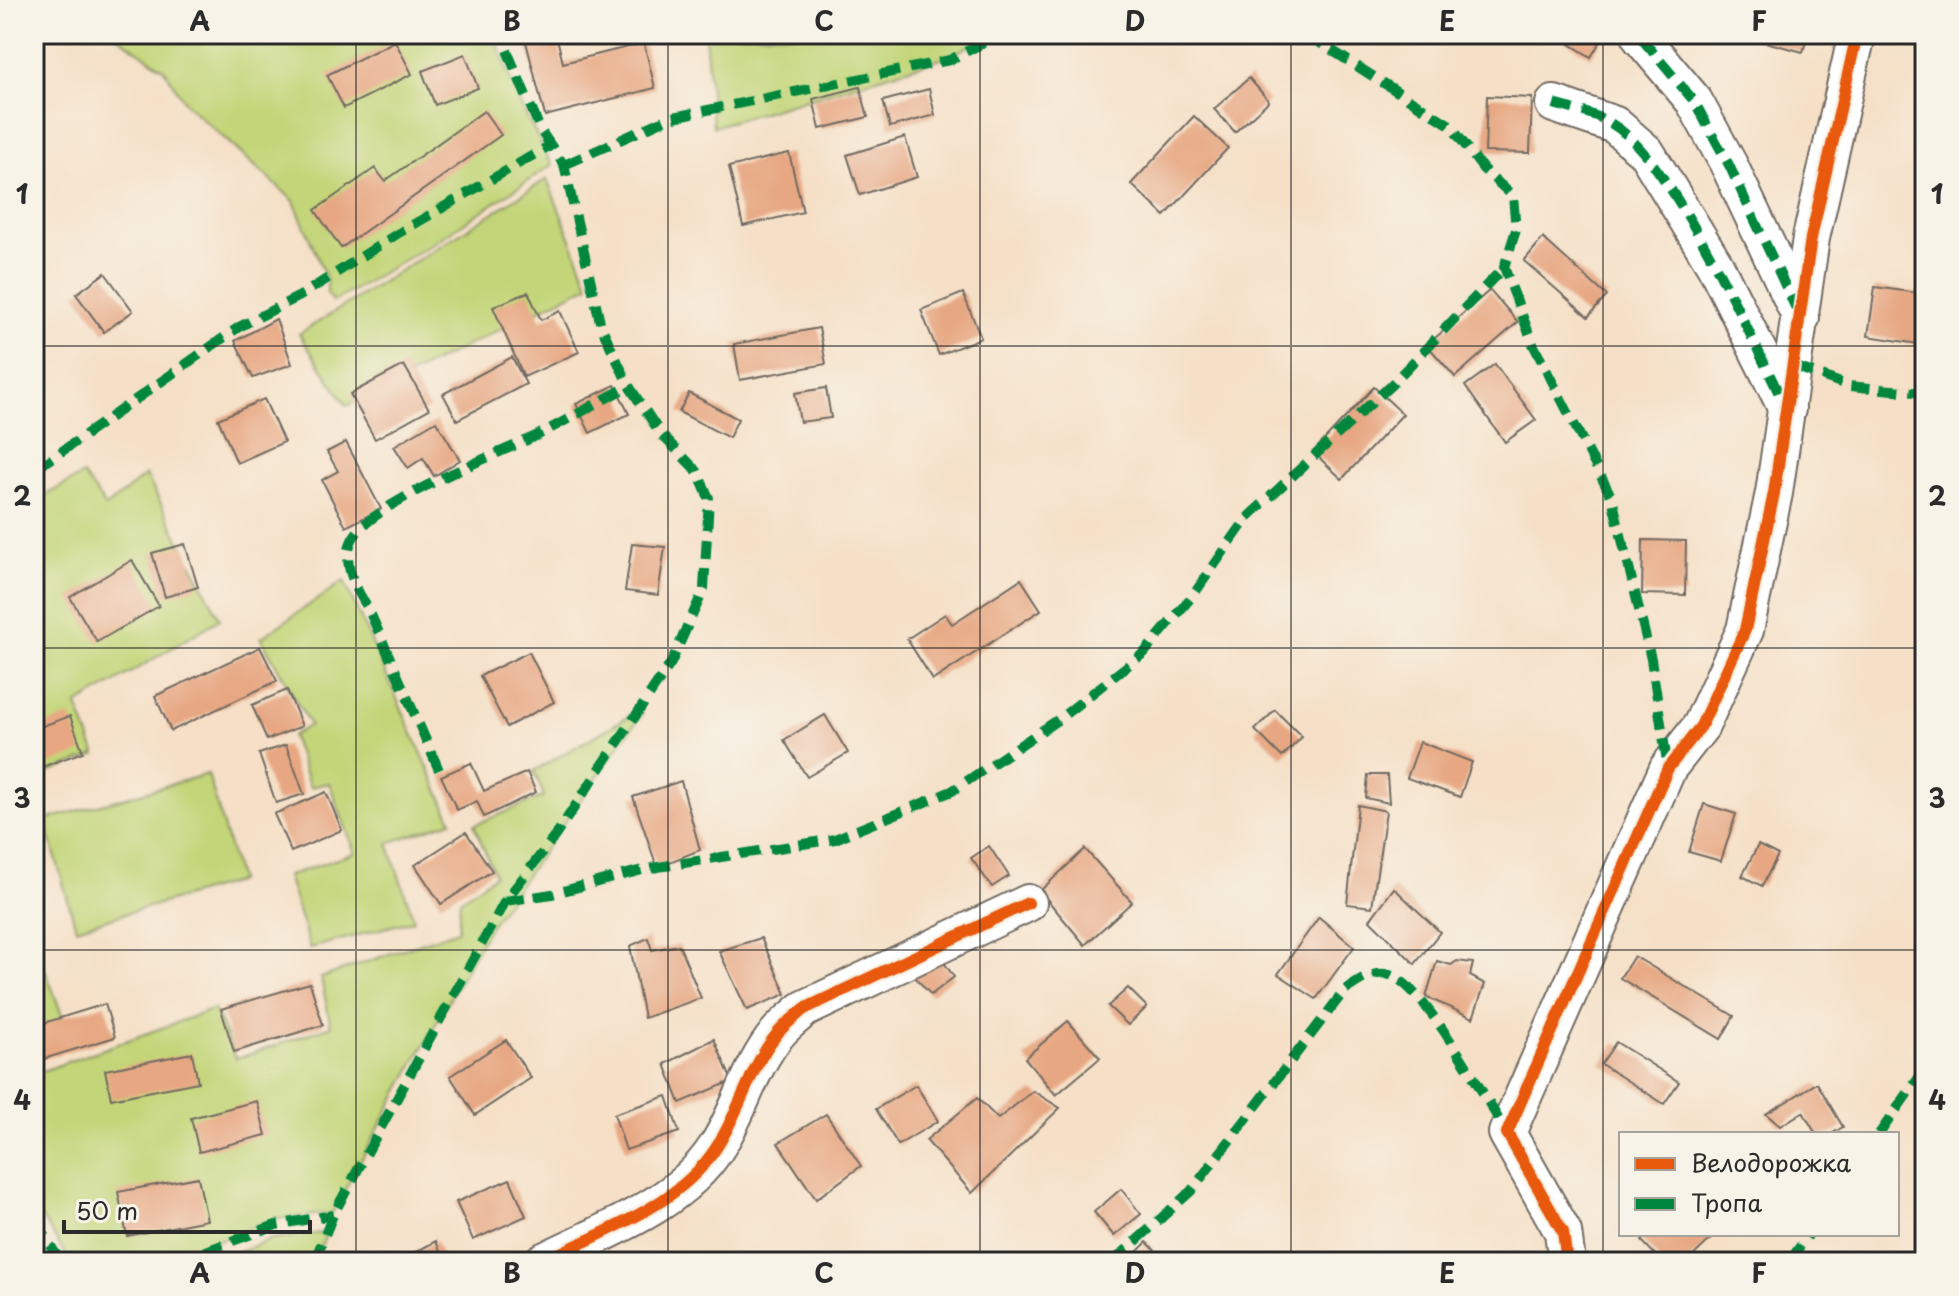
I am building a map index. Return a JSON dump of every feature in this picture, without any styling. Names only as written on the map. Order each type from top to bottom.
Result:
[{"type":"street","points":[[1567,1262],[1563,1232],[1507,1133],[1668,768],[1701,726],[1745,630],[1774,493],[1811,238],[1857,34]]},
{"type":"street","points":[[1641,38],[1694,101],[1729,165],[1801,318]]},
{"type":"street","points":[[1554,104],[1615,125],[1646,152],[1715,265],[1787,409]]},
{"type":"street","points":[[542,1262],[639,1212],[688,1182],[716,1148],[754,1070],[777,1033],[804,1009],[1028,903]]},
{"type":"green space","points":[[114,34],[494,34],[518,100],[552,165],[438,240],[333,302],[294,201],[187,105],[164,69]]},
{"type":"green space","points":[[705,34],[992,34],[950,56],[713,127]]},
{"type":"green space","points":[[547,179],[589,285],[347,406],[299,334]]},
{"type":"green space","points":[[83,475],[106,507],[146,475],[220,619],[77,705],[96,755],[34,778],[34,501]]},
{"type":"green space","points":[[344,581],[452,821],[388,843],[414,920],[310,948],[287,876],[355,853],[329,783],[310,787],[292,736],[310,725],[261,638]]},
{"type":"green space","points":[[638,711],[642,714],[489,927],[332,1213],[275,1219],[160,1262],[71,1262],[34,1206],[34,1074],[214,1009],[236,1059],[331,1026],[321,978],[458,930],[460,900],[495,875],[474,825],[544,796],[534,771]]},
{"type":"green space","points":[[208,774],[239,881],[76,928],[45,820]]},
{"type":"green space","points":[[34,940],[73,1044],[34,1058]]},
{"type":"green space","points":[[326,1235],[315,1262],[211,1262],[272,1239]]},
{"type":"building","points":[[524,34],[556,34],[563,63],[644,43],[655,88],[545,116]]},
{"type":"building","points":[[1554,34],[1605,34],[1591,57]]},
{"type":"building","points":[[1747,34],[1808,34],[1803,52],[1746,37]]},
{"type":"building","points":[[395,41],[412,74],[344,108],[327,75]]},
{"type":"building","points":[[465,54],[478,88],[435,105],[422,71]]},
{"type":"building","points":[[1249,78],[1269,101],[1235,132],[1214,109]]},
{"type":"building","points":[[860,87],[868,117],[820,129],[813,99]]},
{"type":"building","points":[[929,89],[935,115],[890,127],[883,101]]},
{"type":"building","points":[[1487,96],[1532,98],[1530,153],[1485,152]]},
{"type":"building","points":[[484,111],[501,135],[341,248],[315,210],[375,168],[385,181]]},
{"type":"building","points":[[1194,116],[1228,148],[1165,216],[1131,184]]},
{"type":"building","points":[[905,137],[917,177],[860,195],[847,155]]},
{"type":"building","points":[[789,153],[803,212],[743,226],[729,167]]},
{"type":"building","points":[[1543,238],[1607,296],[1588,317],[1524,261]]},
{"type":"building","points":[[105,273],[133,311],[104,332],[76,294]]},
{"type":"building","points":[[1875,287],[1925,294],[1925,345],[1868,336]]},
{"type":"building","points":[[1490,290],[1518,322],[1455,377],[1427,345]]},
{"type":"building","points":[[528,292],[541,320],[560,311],[579,352],[524,377],[493,307]]},
{"type":"building","points":[[963,293],[981,338],[939,355],[921,310]]},
{"type":"building","points":[[276,319],[292,364],[253,378],[235,341]]},
{"type":"building","points":[[819,328],[826,364],[740,380],[734,344]]},
{"type":"building","points":[[512,357],[526,384],[457,420],[443,394]]},
{"type":"building","points":[[1495,364],[1536,420],[1505,442],[1465,386]]},
{"type":"building","points":[[404,365],[429,409],[375,439],[350,394]]},
{"type":"building","points":[[615,385],[629,414],[590,433],[576,404]]},
{"type":"building","points":[[1374,387],[1403,414],[1342,479],[1313,452]]},
{"type":"building","points":[[826,388],[831,418],[800,422],[795,393]]},
{"type":"building","points":[[689,393],[738,419],[729,438],[679,412]]},
{"type":"building","points":[[264,399],[284,442],[237,463],[218,419]]},
{"type":"building","points":[[436,421],[460,460],[434,476],[423,458],[408,468],[394,446]]},
{"type":"building","points":[[346,442],[381,509],[346,527],[322,480],[338,471],[327,452]]},
{"type":"building","points":[[1643,540],[1686,541],[1685,595],[1642,594]]},
{"type":"building","points":[[185,544],[198,587],[165,597],[152,553]]},
{"type":"building","points":[[632,544],[665,547],[658,595],[625,591]]},
{"type":"building","points":[[132,560],[159,606],[97,642],[70,597]]},
{"type":"building","points":[[1021,579],[1041,610],[933,680],[907,639],[945,614],[952,624]]},
{"type":"building","points":[[260,647],[277,681],[171,731],[155,696]]},
{"type":"building","points":[[529,652],[554,702],[507,727],[480,676]]},
{"type":"building","points":[[287,690],[302,726],[267,740],[252,705]]},
{"type":"building","points":[[1275,710],[1302,737],[1282,757],[1255,730]]},
{"type":"building","points":[[825,715],[848,753],[807,777],[784,740]]},
{"type":"building","points":[[70,716],[83,752],[39,768],[34,755],[34,729]]},
{"type":"building","points":[[1420,742],[1472,762],[1460,797],[1407,778]]},
{"type":"building","points":[[286,745],[304,794],[276,803],[259,754]]},
{"type":"building","points":[[471,763],[484,791],[527,772],[536,792],[484,817],[477,801],[457,810],[441,776]]},
{"type":"building","points":[[1368,775],[1387,775],[1389,803],[1366,798]]},
{"type":"building","points":[[681,781],[700,850],[657,867],[633,797]]},
{"type":"building","points":[[326,792],[342,830],[291,852],[274,814]]},
{"type":"building","points":[[1704,804],[1736,814],[1721,861],[1689,852]]},
{"type":"building","points":[[1358,805],[1386,811],[1372,907],[1347,904]]},
{"type":"building","points":[[466,832],[492,871],[441,904],[415,865]]},
{"type":"building","points":[[1758,845],[1778,855],[1762,886],[1742,876]]},
{"type":"building","points":[[989,846],[1009,876],[992,887],[971,858]]},
{"type":"building","points":[[1085,849],[1132,902],[1085,945],[1040,891]]},
{"type":"building","points":[[1394,888],[1440,932],[1415,964],[1370,920]]},
{"type":"building","points":[[1319,917],[1354,947],[1316,999],[1278,974]]},
{"type":"building","points":[[648,938],[652,950],[679,945],[701,998],[644,1018],[630,946]]},
{"type":"building","points":[[761,938],[786,994],[747,1010],[719,951]]},
{"type":"building","points":[[938,954],[954,977],[931,995],[913,975]]},
{"type":"building","points":[[1634,956],[1734,1016],[1721,1039],[1620,978]]},
{"type":"building","points":[[1437,961],[1451,965],[1457,961],[1473,963],[1470,976],[1485,984],[1473,1018],[1426,997]]},
{"type":"building","points":[[310,983],[323,1025],[234,1052],[221,1009]]},
{"type":"building","points":[[1128,988],[1147,1007],[1128,1025],[1108,1006]]},
{"type":"building","points":[[105,1004],[115,1037],[34,1062],[34,1026]]},
{"type":"building","points":[[1068,1021],[1100,1058],[1056,1095],[1025,1058]]},
{"type":"building","points":[[714,1039],[732,1081],[680,1103],[665,1064]]},
{"type":"building","points":[[506,1040],[531,1078],[475,1115],[450,1076]]},
{"type":"building","points":[[1616,1042],[1679,1082],[1664,1104],[1601,1064]]},
{"type":"building","points":[[192,1053],[198,1082],[111,1099],[105,1070]]},
{"type":"building","points":[[1817,1083],[1843,1127],[1834,1132],[1815,1132],[1803,1112],[1780,1126],[1766,1114]]},
{"type":"building","points":[[916,1085],[938,1121],[898,1145],[876,1109]]},
{"type":"building","points":[[1033,1091],[1060,1108],[972,1193],[926,1140],[977,1098],[998,1119]]},
{"type":"building","points":[[667,1096],[679,1132],[626,1150],[614,1114]]},
{"type":"building","points":[[257,1101],[266,1135],[199,1152],[191,1118]]},
{"type":"building","points":[[826,1114],[861,1166],[816,1199],[778,1143]]},
{"type":"building","points":[[198,1177],[207,1220],[127,1236],[118,1192]]},
{"type":"building","points":[[510,1179],[526,1216],[473,1240],[456,1202]]},
{"type":"building","points":[[1121,1189],[1141,1214],[1114,1236],[1094,1212]]},
{"type":"building","points":[[1647,1236],[1714,1236],[1687,1262],[1662,1262],[1642,1241]]},
{"type":"building","points":[[436,1241],[444,1262],[419,1262],[414,1253]]},
{"type":"building","points":[[1147,1242],[1160,1256],[1155,1262],[1127,1262]]},
{"type":"marked path","points":[[314,1262],[333,1215],[505,901],[555,836],[671,663],[704,589],[709,498],[697,471],[660,433],[629,386],[601,326],[564,165],[541,131],[500,34]]},
{"type":"marked path","points":[[564,165],[669,118],[950,60],[1000,34]]},
{"type":"marked path","points":[[1306,34],[1450,125],[1483,169],[1513,196],[1516,230],[1504,267],[1533,344],[1612,498],[1651,659],[1668,768]]},
{"type":"marked path","points":[[1641,38],[1694,101],[1729,165],[1797,311]]},
{"type":"marked path","points":[[1554,104],[1591,114],[1612,124],[1636,144],[1660,174],[1709,253],[1785,406]]},
{"type":"marked path","points":[[34,466],[48,461],[239,327],[300,296],[397,234],[549,146]]},
{"type":"marked path","points":[[505,901],[552,894],[646,869],[835,839],[952,791],[1059,719],[1144,653],[1194,594],[1247,518],[1391,385],[1504,267]]},
{"type":"marked path","points":[[1794,366],[1849,386],[1925,393]]},
{"type":"marked path","points":[[439,770],[351,576],[348,558],[352,540],[364,525],[409,495],[542,433],[629,386]]},
{"type":"marked path","points":[[1113,1262],[1191,1191],[1345,990],[1372,975],[1390,975],[1404,983],[1420,999],[1453,1045],[1507,1133]]},
{"type":"marked path","points":[[1880,1132],[1925,1069]]},
{"type":"marked path","points":[[176,1262],[276,1225],[333,1215]]},
{"type":"marked path","points":[[34,1220],[61,1262]]},
{"type":"marked path","points":[[1789,1262],[1808,1236]]},
{"type":"cycle path","points":[[1567,1262],[1563,1232],[1507,1133],[1668,768],[1701,726],[1745,630],[1774,493],[1811,238],[1857,34]]},
{"type":"cycle path","points":[[542,1262],[637,1216],[682,1186],[716,1148],[767,1047],[783,1027],[804,1009],[1028,903]]}]
